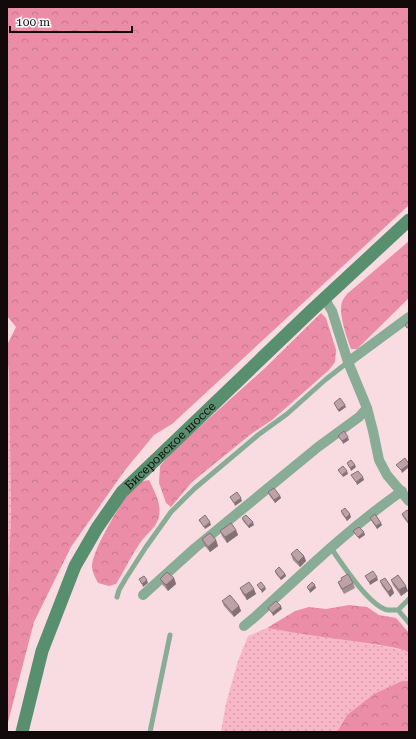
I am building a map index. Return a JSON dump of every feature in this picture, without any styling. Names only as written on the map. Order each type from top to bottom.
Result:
[{"type":"main road","name":"Бисеровское шоссе","points":[[22,732],[42,651],[75,566],[97,528],[122,492],[324,298],[409,220]]},
{"type":"street","points":[[324,298],[332,311],[348,362],[367,408],[379,460],[387,475],[409,501]]},
{"type":"street","points":[[348,362],[409,317]]},
{"type":"street","points":[[143,595],[195,548],[318,447],[359,417],[367,408]]},
{"type":"street","points":[[244,626],[354,528],[402,491]]},
{"type":"lane","points":[[117,597],[126,578],[171,512],[194,489],[258,435],[287,414],[325,380],[348,362]]},
{"type":"lane","points":[[331,548],[363,591],[379,606],[387,610],[398,610],[409,599]]},
{"type":"lane","points":[[398,610],[409,623]]},
{"type":"lane","points":[[150,732],[170,635]]},
{"type":"shaded area","points":[[7,355],[9,373],[11,512],[7,630]]},
{"type":"shaded area","points":[[267,628],[407,651],[409,652],[409,681],[402,681],[347,715],[337,732],[221,732],[226,703],[238,661],[248,636]]},
{"type":"green space","points":[[7,7],[409,7],[409,205],[172,424],[154,435],[125,470],[71,547],[34,622],[7,726],[7,630],[11,512],[9,373],[7,345],[16,327],[7,316]]},
{"type":"green space","points":[[409,241],[409,298],[357,349],[351,349],[342,319],[341,307],[343,300],[347,294]]},
{"type":"green space","points":[[321,313],[326,318],[336,350],[335,362],[329,370],[272,420],[251,434],[192,482],[171,507],[166,503],[159,483],[160,466],[173,451],[265,368]]},
{"type":"green space","points":[[149,480],[159,503],[160,509],[158,521],[137,548],[116,584],[109,586],[98,583],[93,572],[92,565],[103,536],[116,512],[135,486],[143,481]]},
{"type":"green space","points":[[349,605],[367,607],[379,615],[396,618],[409,633],[409,652],[382,645],[267,628],[295,611],[309,607],[326,609]]},
{"type":"green space","points":[[402,681],[409,681],[409,732],[337,732],[347,715],[374,694]]},
{"type":"building","points":[[409,321],[409,327],[407,328],[405,325]]},
{"type":"building","points":[[340,398],[345,405],[338,410],[334,403]]},
{"type":"building","points":[[344,431],[348,437],[342,441],[338,436]]},
{"type":"building","points":[[405,458],[409,464],[401,470],[396,465]]},
{"type":"building","points":[[351,460],[355,465],[350,468],[347,463]]},
{"type":"building","points":[[343,466],[347,471],[342,475],[338,470]]},
{"type":"building","points":[[358,471],[363,477],[356,482],[351,475]]},
{"type":"building","points":[[274,488],[280,496],[274,500],[268,492]]},
{"type":"building","points":[[237,492],[241,498],[234,503],[230,497]]},
{"type":"building","points":[[345,508],[350,514],[346,518],[341,511]]},
{"type":"building","points":[[407,510],[409,512],[409,522],[402,514]]},
{"type":"building","points":[[375,514],[381,523],[376,526],[370,518]]},
{"type":"building","points":[[205,515],[210,522],[204,527],[199,520]]},
{"type":"building","points":[[246,515],[253,522],[248,526],[242,518]]},
{"type":"building","points":[[231,523],[236,530],[225,537],[220,531]]},
{"type":"building","points":[[359,527],[364,532],[358,537],[353,531]]},
{"type":"building","points":[[210,533],[216,540],[208,547],[202,539]]},
{"type":"building","points":[[297,549],[304,556],[298,562],[291,554]]},
{"type":"building","points":[[279,567],[285,574],[280,578],[275,571]]},
{"type":"building","points":[[373,571],[377,577],[369,582],[365,576]]},
{"type":"building","points":[[167,572],[174,578],[166,585],[160,579]]},
{"type":"building","points":[[348,574],[353,583],[342,589],[338,582],[342,580],[341,578]]},
{"type":"building","points":[[398,575],[406,586],[399,590],[391,580]]},
{"type":"building","points":[[144,576],[147,580],[142,584],[139,579]]},
{"type":"building","points":[[385,578],[392,588],[388,592],[380,581]]},
{"type":"building","points":[[249,582],[254,589],[245,595],[240,588]]},
{"type":"building","points":[[261,582],[265,587],[261,590],[257,585]]},
{"type":"building","points":[[312,582],[315,585],[309,590],[307,587]]},
{"type":"building","points":[[230,595],[239,606],[232,612],[222,601]]},
{"type":"building","points":[[276,601],[281,606],[272,613],[268,608]]}]
